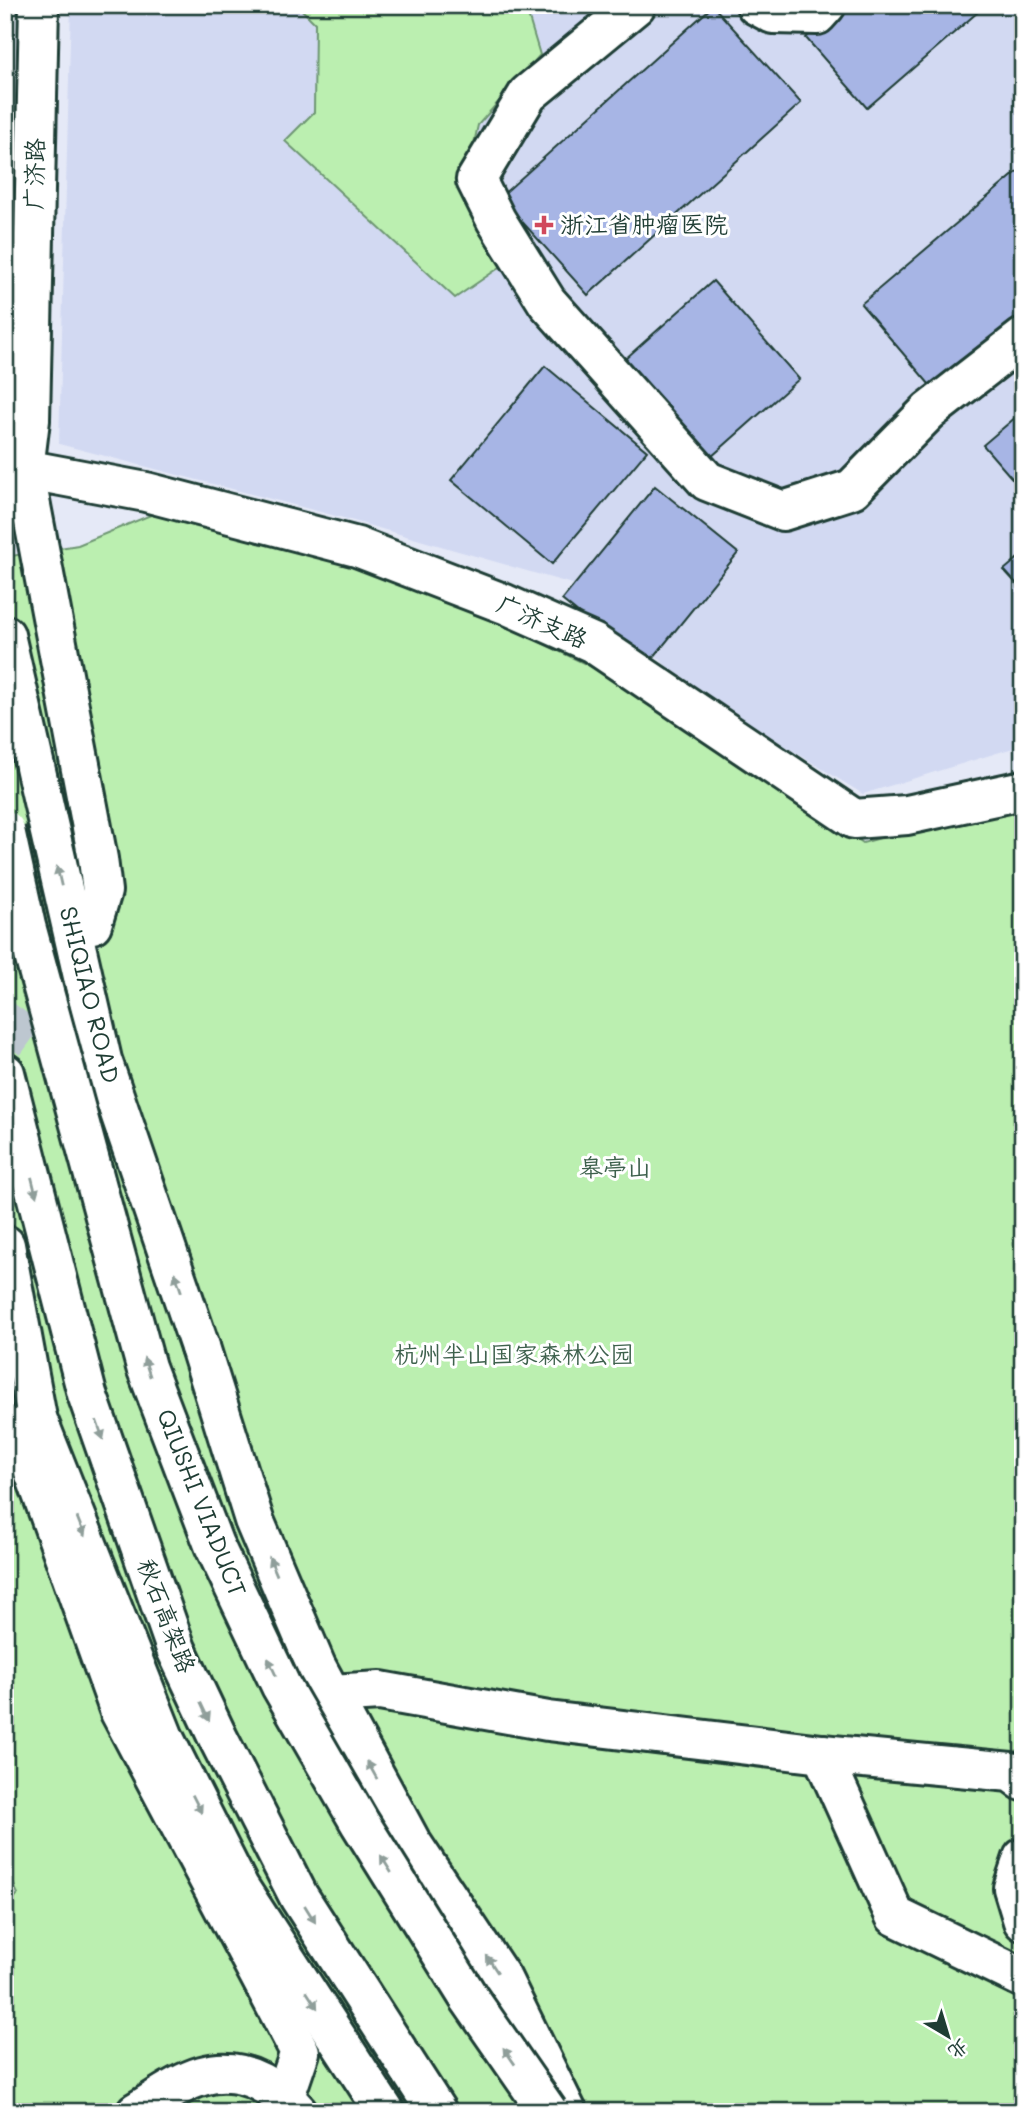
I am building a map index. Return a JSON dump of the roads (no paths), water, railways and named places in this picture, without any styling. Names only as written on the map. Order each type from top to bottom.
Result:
[{"type":"main road","name":"广济路","points":[[39,5],[30,420],[15,472],[97,859],[102,891],[92,924]]},
{"type":"main road","points":[[636,5],[527,94],[476,180],[496,220],[547,302],[707,481],[783,512],[852,489],[929,411],[1023,338]]},
{"type":"main road","points":[[756,5],[773,14],[817,15],[827,5]]},
{"type":"main road","name":"广济支路","points":[[15,472],[146,492],[357,547],[505,604],[593,643],[854,819],[907,815],[1023,790]]},
{"type":"main road","name":"SHIQIAO ROAD","points":[[5,635],[102,1060],[200,1347],[254,1520],[331,1694],[411,1842],[502,1979],[567,2112]]},
{"type":"main road","name":"QIUSHI VIADUCT","points":[[5,830],[26,926],[146,1367],[214,1545],[281,1686],[360,1823],[469,1998],[548,2112]]},
{"type":"main road","name":"秋石高架路","points":[[5,1073],[87,1394],[176,1649],[299,1897],[437,2112]]},
{"type":"main road","points":[[5,1245],[21,1421],[170,1750],[239,1887],[385,2112]]},
{"type":"main road","points":[[21,1421],[13,1429],[32,1466],[120,1712],[300,2052],[291,2104],[242,2073],[216,2071],[180,2085],[136,2112]]},
{"type":"main road","points":[[331,1694],[380,1691],[548,1721],[822,1754],[1011,1772],[1023,1781]]},
{"type":"main road","points":[[822,1754],[894,1916],[1023,1978]]},
{"type":"main road","points":[[1023,1858],[1013,1888],[1023,1922]]},
{"type":"tunnel","points":[[5,1044],[92,924]]},
{"type":"place","name":"浙江省肿瘤医院","points":[[544,225]]},
{"type":"park label","name":"皋亭山","points":[[615,1168]]},
{"type":"park label","name":"杭州半山国家森林公园","points":[[514,1355]]}]
